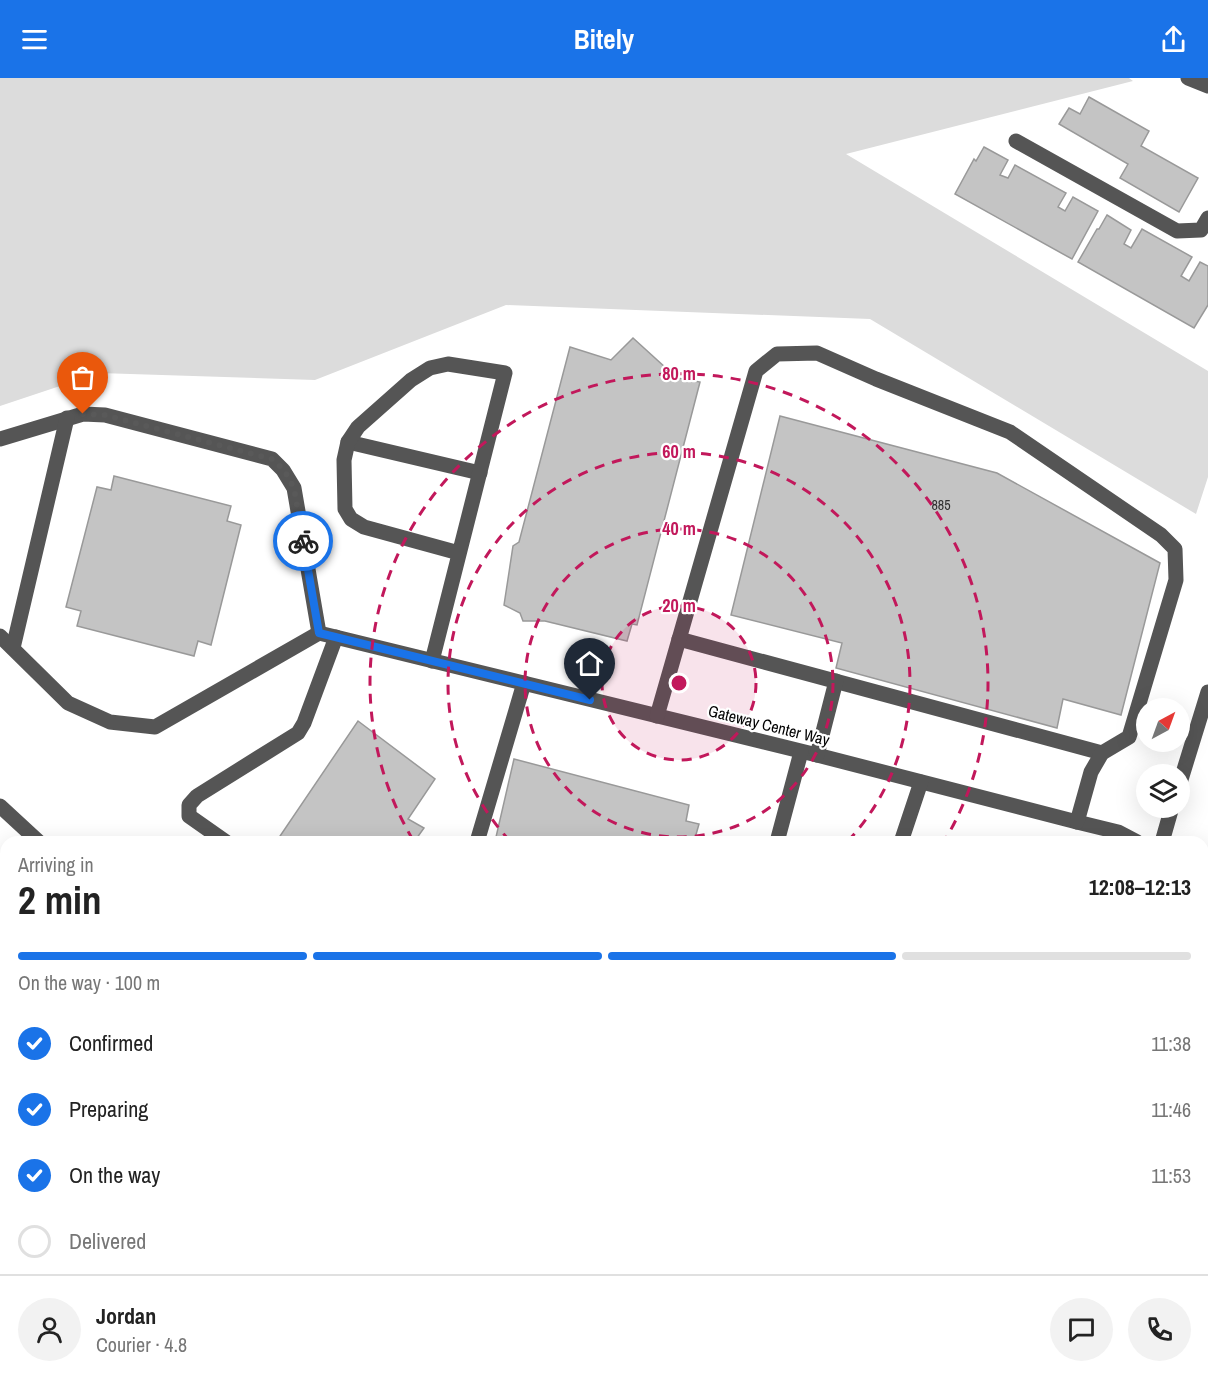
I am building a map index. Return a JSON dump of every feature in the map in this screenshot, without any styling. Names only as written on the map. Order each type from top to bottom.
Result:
[{"type":"street","points":[[1188,78],[1208,86]]},
{"type":"street","points":[[1016,141],[1177,231],[1201,230],[1208,218]]},
{"type":"street","points":[[657,716],[756,371],[777,354],[816,353],[1010,432],[1161,536],[1175,549],[1176,580],[1129,737],[1102,753],[1091,772],[1077,822]]},
{"type":"street","points":[[432,661],[505,373],[448,364],[430,368],[411,380],[358,427],[348,442],[344,460],[345,509],[351,519],[364,527],[459,553]]},
{"type":"street","points":[[0,439],[83,414],[105,415],[272,459],[284,470],[294,488],[319,633],[155,727],[110,722],[68,703],[0,636]]},
{"type":"street","points":[[12,648],[67,418]]},
{"type":"street","points":[[348,442],[480,473]]},
{"type":"street","name":"Gateway Center Way","points":[[319,633],[921,782],[1118,832],[1126,836]]},
{"type":"street","points":[[217,836],[189,816],[189,805],[198,796],[298,733],[304,723],[336,638]]},
{"type":"street","points":[[680,639],[1102,753]]},
{"type":"street","points":[[816,756],[836,681]]},
{"type":"street","points":[[479,836],[524,683]]},
{"type":"street","points":[[1186,764],[1208,692]]},
{"type":"street","points":[[779,836],[801,752]]},
{"type":"street","points":[[903,836],[921,782]]},
{"type":"street","points":[[0,806],[32,836]]},
{"type":"street","points":[[1164,836],[1169,818]]},
{"type":"shaded area","points":[[0,78],[1129,78],[1133,81],[846,154],[1208,371],[1208,477],[1196,514],[870,319],[506,305],[315,380],[99,373],[0,406]]},
{"type":"building","points":[[1089,97],[1149,131],[1141,146],[1198,178],[1179,212],[1120,178],[1128,164],[1059,124],[1069,108],[1080,114]]},
{"type":"building","points":[[984,147],[1008,160],[1000,175],[1008,178],[1015,165],[1066,193],[1058,207],[1065,211],[1073,197],[1098,211],[1072,259],[955,194],[974,159],[976,161]]},
{"type":"building","points":[[1107,215],[1131,230],[1124,244],[1131,248],[1142,229],[1192,257],[1181,276],[1189,281],[1200,262],[1208,266],[1208,305],[1194,328],[1078,262]]},
{"type":"building","points":[[633,338],[677,378],[700,382],[637,625],[632,624],[627,641],[545,621],[523,621],[520,613],[504,605],[513,546],[519,542],[570,347],[611,360]]},
{"type":"building","points":[[780,416],[997,473],[1160,563],[1121,715],[1063,699],[1057,728],[836,668],[842,643],[731,615]]},
{"type":"building","points":[[114,476],[231,506],[227,521],[241,525],[211,645],[198,641],[194,656],[77,626],[81,611],[66,607],[97,487],[111,490]]},
{"type":"building","points":[[358,721],[435,779],[408,819],[424,828],[418,836],[280,836]]},
{"type":"building","points":[[514,759],[689,805],[686,821],[699,824],[696,836],[496,836]]},
{"type":"way so far","points":[[83,414],[105,415],[272,459],[284,470],[294,488],[303,541]]},
{"type":"route","points":[[303,541],[319,633],[590,700]]}]
